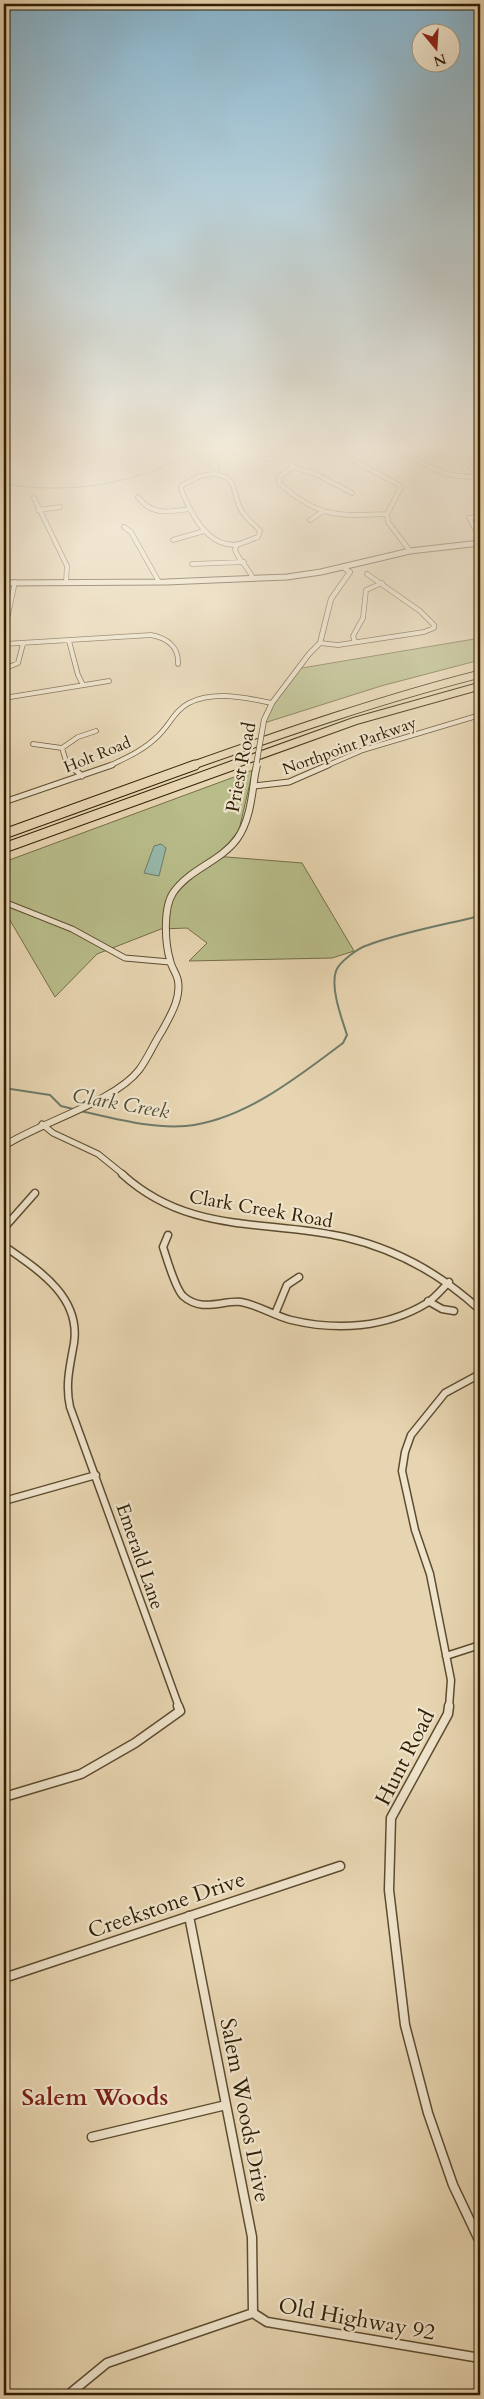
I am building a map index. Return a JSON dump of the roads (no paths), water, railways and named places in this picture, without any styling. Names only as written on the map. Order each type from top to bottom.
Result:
[{"type":"highway","points":[[4,834],[313,722],[413,691],[480,674]]},
{"type":"highway","points":[[4,848],[355,721],[480,686]]},
{"type":"main road","points":[[4,582],[159,582],[253,579],[305,575],[360,563]]},
{"type":"street","points":[[65,563],[66,582]]},
{"type":"street","points":[[148,563],[159,582]]},
{"type":"street","points":[[192,564],[219,563]]},
{"type":"street","points":[[245,563],[251,569],[253,579]]},
{"type":"street","name":"Priest Road","points":[[4,1146],[19,1135],[114,1091],[132,1078],[139,1070],[175,1005],[178,980],[170,962],[166,943],[166,922],[172,894],[190,874],[224,851],[237,839],[249,812],[264,720],[272,703],[308,654],[320,643],[331,599],[350,572],[343,567]]},
{"type":"street","points":[[320,643],[338,645],[424,632],[434,628],[426,614],[393,593],[375,577],[366,574]]},
{"type":"street","points":[[8,615],[15,582]]},
{"type":"street","points":[[355,642],[353,636],[363,618],[366,590],[382,584]]},
{"type":"street","points":[[4,644],[139,635],[156,636],[170,642],[179,659],[178,664]]},
{"type":"street","points":[[69,641],[78,675],[83,685]]},
{"type":"street","points":[[4,669],[18,663],[23,644]]},
{"type":"street","points":[[4,698],[109,681]]},
{"type":"street","name":"Holt Road","points":[[4,802],[82,776],[140,752],[157,738],[178,710],[194,701],[214,696],[234,696],[272,703]]},
{"type":"street","name":"Northpoint Parkway","points":[[254,786],[289,782],[363,750],[480,715]]},
{"type":"street","points":[[33,744],[62,748],[78,736],[96,731]]},
{"type":"street","points":[[62,748],[66,761],[82,776]]},
{"type":"street","points":[[4,902],[72,930],[125,958],[170,962]]},
{"type":"street","name":"Clark Creek Road","points":[[42,1124],[52,1132],[103,1158],[141,1190],[182,1211],[208,1218],[324,1234],[366,1243],[406,1258],[450,1282],[480,1310]]},
{"type":"street","points":[[4,1228],[35,1193]]},
{"type":"street","points":[[168,1236],[163,1247],[182,1295],[191,1301],[205,1306],[241,1302],[290,1320],[330,1327],[358,1327],[406,1313],[428,1302],[450,1282]]},
{"type":"street","name":"Emerald Lane","points":[[4,1246],[48,1278],[69,1305],[75,1331],[69,1362],[68,1396],[82,1443],[96,1475],[180,1711],[135,1743],[81,1774],[4,1797]]},
{"type":"street","points":[[276,1314],[287,1286],[299,1277]]},
{"type":"street","points":[[428,1302],[442,1309],[454,1310]]},
{"type":"street","name":"Hunt Road","points":[[480,1374],[445,1393],[411,1435],[402,1471],[414,1530],[430,1574],[451,1680],[448,1714],[391,1818],[389,1890],[397,1967],[406,2025],[428,2113],[453,2185],[480,2242]]},
{"type":"street","points":[[4,1501],[96,1475]]},
{"type":"street","points":[[446,1656],[480,1645]]},
{"type":"street","name":"Creekstone Drive","points":[[4,1978],[340,1866]]},
{"type":"street","name":"Salem Woods Drive","points":[[189,1916],[252,2237],[253,2313]]},
{"type":"street","points":[[92,2137],[226,2105]]},
{"type":"street","name":"Old Highway 92","points":[[68,2395],[107,2363],[253,2313],[267,2322],[480,2358]]},
{"type":"waterway","name":"Clark Creek","points":[[80,1111],[133,1122],[173,1127],[208,1122],[249,1106],[289,1083],[343,1043],[347,1035],[334,986],[336,971],[349,956],[359,949],[381,940],[480,916]]},
{"type":"waterway","name":"Clark Creek","points":[[4,1088],[50,1095],[61,1106],[73,1109]]},
{"type":"district","name":"Salem Woods","points":[[95,2097]]}]
